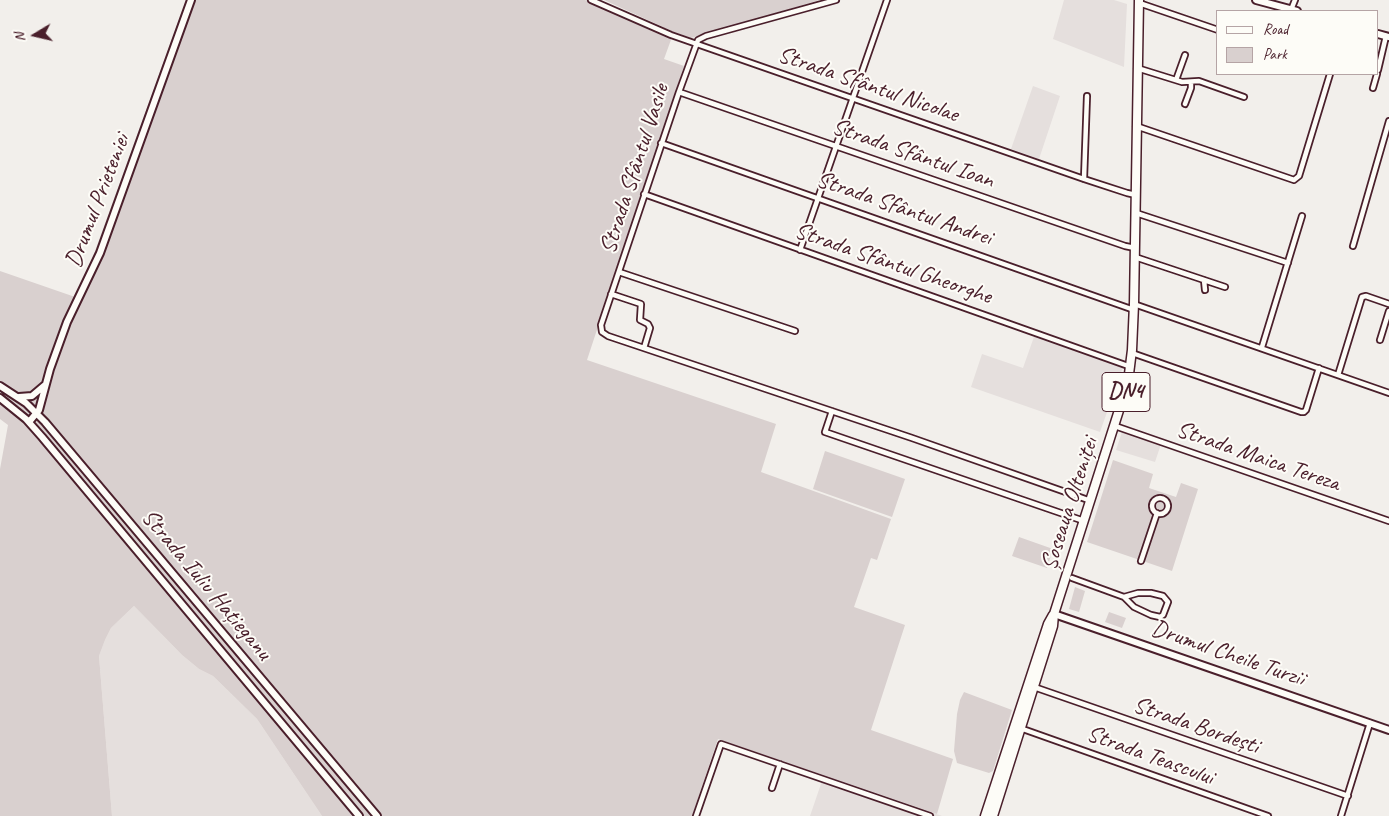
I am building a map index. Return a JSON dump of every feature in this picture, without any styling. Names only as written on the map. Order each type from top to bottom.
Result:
[{"type":"main road","name":"Drumul Prieteniei","points":[[38,414],[67,322],[100,253],[191,0]]},
{"type":"main road","points":[[1256,0],[1270,2],[1294,10]]},
{"type":"main road","name":"Șoseaua Olteniței","points":[[993,816],[1048,624],[1054,614],[1127,388],[1132,353],[1134,307],[1139,2]]},
{"type":"main road","points":[[18,397],[32,396],[46,384]]},
{"type":"main road","name":"Strada Iuliu Hațieganu","points":[[0,386],[18,397],[38,414],[377,816]]},
{"type":"main road","name":"Strada Iuliu Hațieganu","points":[[0,398],[29,422],[359,816]]},
{"type":"main road","points":[[29,422],[38,414]]},
{"type":"main road","name":"Șoseaua Olteniței","points":[[985,816],[1017,727],[1034,687],[1053,626],[1054,614]]},
{"type":"main road","name":"Drumul Cheile Turzii","points":[[1054,614],[1389,730]]},
{"type":"main road","points":[[288,732],[298,723]]},
{"type":"street","name":"Strada Sfântul Nicolae","points":[[592,0],[671,35],[1127,194],[1136,194]]},
{"type":"street","points":[[696,43],[700,38],[706,36],[836,0]]},
{"type":"street","points":[[800,250],[887,0]]},
{"type":"street","points":[[1294,0],[1294,10]]},
{"type":"street","points":[[1139,2],[1216,29]]},
{"type":"street","points":[[1379,67],[1388,36]]},
{"type":"street","name":"Strada Sfântul Vasile","points":[[696,43],[619,272],[795,331]]},
{"type":"street","points":[[1176,80],[1185,55]]},
{"type":"street","points":[[1138,68],[1176,80],[1187,82],[1199,81],[1244,97]]},
{"type":"street","points":[[1136,126],[1292,180],[1298,178],[1330,75]]},
{"type":"street","points":[[1373,88],[1377,75]]},
{"type":"street","points":[[1185,104],[1191,88],[1191,82]]},
{"type":"street","name":"Strada Sfântul Ioan","points":[[678,92],[1121,245],[1135,248]]},
{"type":"street","points":[[1084,179],[1087,96]]},
{"type":"street","points":[[1353,246],[1389,121]]},
{"type":"street","name":"Strada Sfântul Andrei","points":[[661,143],[1134,307],[1262,347],[1389,393]]},
{"type":"street","name":"Strada Sfântul Gheorghe","points":[[644,194],[1130,367]]},
{"type":"street","points":[[1136,213],[1288,263]]},
{"type":"street","points":[[1262,347],[1302,216]]},
{"type":"street","points":[[1135,257],[1225,287]]},
{"type":"street","points":[[619,272],[600,325],[602,332],[608,336],[1091,501]]},
{"type":"street","points":[[1204,280],[1205,290]]},
{"type":"street","points":[[611,294],[641,304],[640,320],[648,324],[650,328],[644,348]]},
{"type":"street","points":[[1338,375],[1362,298],[1366,296],[1389,304]]},
{"type":"street","points":[[1380,340],[1389,311]]},
{"type":"street","points":[[1132,353],[1301,412],[1306,410],[1319,368]]},
{"type":"street","points":[[832,411],[825,432],[1084,521]]},
{"type":"street","name":"Strada Maica Tereza","points":[[1115,426],[1389,521]]},
{"type":"street","points":[[1141,561],[1157,513]]},
{"type":"street","points":[[1072,578],[1124,597],[1134,608],[1157,617],[1163,615],[1168,602],[1163,596],[1151,593],[1124,597]]},
{"type":"street","name":"Strada Bordești","points":[[1034,687],[1348,796]]},
{"type":"street","points":[[1341,816],[1370,723]]},
{"type":"street","name":"Strada Teascului","points":[[1017,727],[1268,816]]},
{"type":"street","points":[[696,816],[721,744],[930,816]]},
{"type":"street","points":[[772,788],[780,764]]},
{"type":"shaded area","points":[[1064,0],[1114,0],[1127,4],[1124,67],[1053,39]]},
{"type":"shaded area","points":[[1033,86],[1060,96],[1039,159],[1011,149]]},
{"type":"shaded area","points":[[1035,334],[1123,367],[1100,432],[971,387],[982,354],[1023,368]]},
{"type":"shaded area","points":[[1122,432],[1161,444],[1155,462],[1116,450]]},
{"type":"shaded area","points":[[134,606],[182,655],[199,669],[213,676],[257,719],[322,816],[112,816],[99,656],[111,628]]},
{"type":"shaded area","points":[[824,775],[942,816],[810,816]]},
{"type":"green space","points":[[186,0],[585,0],[672,37],[664,59],[684,66],[587,360],[776,424],[761,472],[891,519],[877,560],[871,558],[854,607],[905,625],[871,730],[953,759],[937,814],[718,739],[692,816],[322,816],[257,719],[213,676],[199,669],[182,655],[134,606],[111,628],[99,656],[112,816],[0,816],[0,469],[8,425],[0,419],[0,271],[78,298]]},
{"type":"green space","points":[[604,0],[820,0],[691,38]]},
{"type":"green space","points":[[825,451],[905,479],[892,517],[813,489]]},
{"type":"green space","points":[[1113,460],[1153,474],[1149,488],[1176,497],[1181,483],[1198,489],[1172,571],[1087,542]]},
{"type":"green space","points":[[1019,537],[1053,549],[1047,568],[1012,556]]},
{"type":"green space","points":[[1075,587],[1085,591],[1079,612],[1069,609]]},
{"type":"green space","points":[[1109,612],[1126,618],[1122,628],[1105,622]]},
{"type":"green space","points":[[964,692],[1012,710],[993,771],[989,773],[957,763],[954,751],[957,714]]}]
